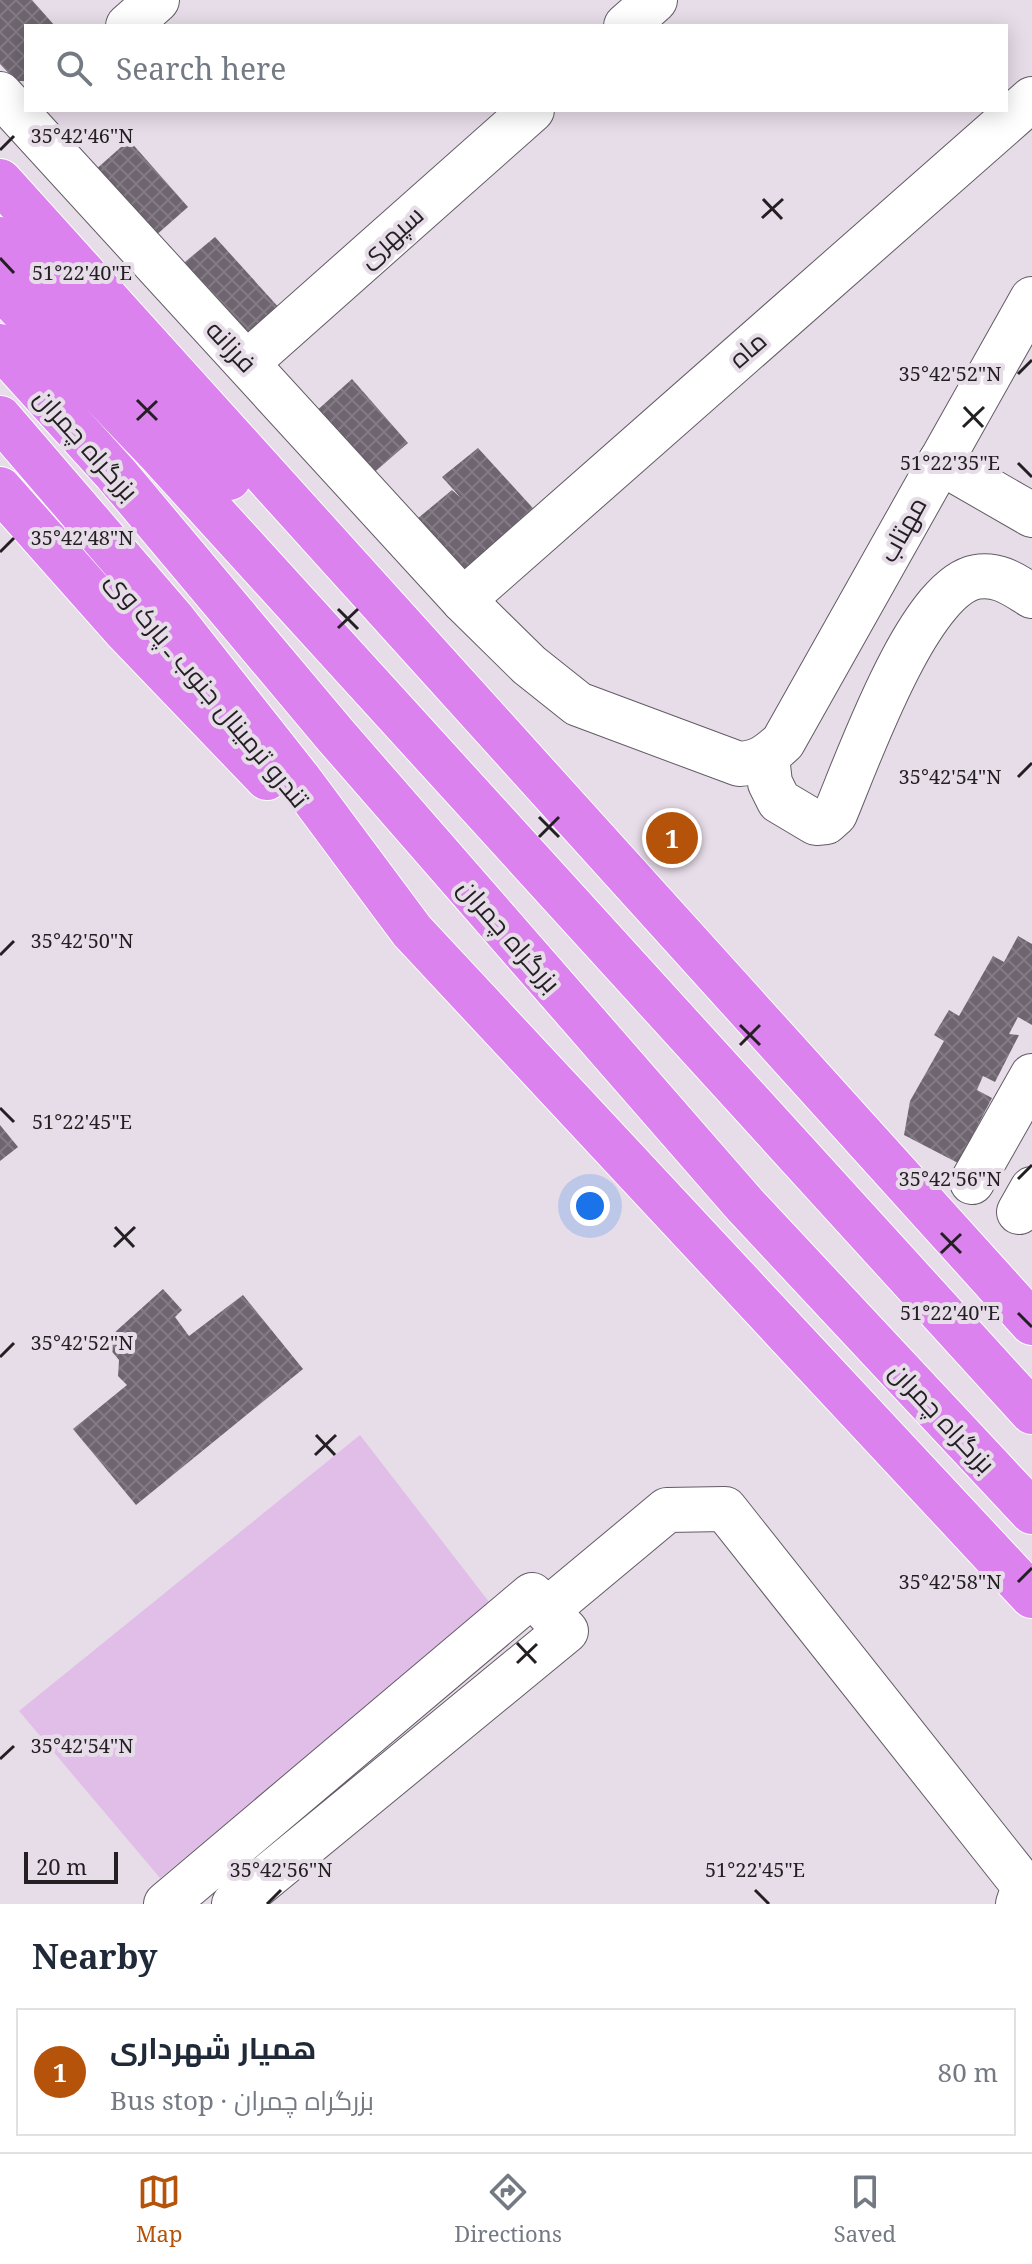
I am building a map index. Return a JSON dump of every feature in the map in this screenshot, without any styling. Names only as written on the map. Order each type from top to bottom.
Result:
[{"type":"highway","points":[[0,181],[1032,1323]]},
{"type":"highway","points":[[0,239],[333,586],[454,684]]},
{"type":"highway","name":"بزرگراه چمران","points":[[0,287],[157,451],[1032,1412]]},
{"type":"highway","name":"بزرگراه چمران","points":[[0,346],[116,474],[346,748],[745,1205],[1032,1512]]},
{"type":"highway","points":[[0,418],[172,618],[299,779],[412,931]]},
{"type":"highway","points":[[0,489],[124,629],[412,931],[1032,1596]]},
{"type":"street","points":[[130,24],[157,0]]},
{"type":"street","points":[[628,24],[655,0]]},
{"type":"street","name":"ماه","points":[[463,600],[1032,99]]},
{"type":"street","name":"فرزانه","points":[[19,108],[463,600]]},
{"type":"street","name":"سپهری","points":[[248,362],[530,112]]},
{"type":"street","name":"مهتاب","points":[[767,757],[783,742],[1032,299]]},
{"type":"street","name":"تندرو ترمینال جنوب ـ پارک وی","points":[[0,451],[135,601],[412,931]]},
{"type":"street","points":[[940,462],[1032,515]]},
{"type":"street","points":[[463,600],[529,665],[578,704],[739,764],[767,757],[770,783],[779,801],[816,823],[826,822],[835,814],[907,648],[953,590],[974,577],[998,576],[1032,596]]},
{"type":"street","points":[[972,1182],[1032,1076]]},
{"type":"street","points":[[547,1610],[667,1510],[725,1509],[1024,1886],[1018,1904]]},
{"type":"street","points":[[166,1904],[532,1595],[566,1631],[234,1904]]},
{"type":"shaded area","points":[[360,1435],[493,1607],[160,1878],[19,1711]]},
{"type":"building","points":[[0,0],[32,0],[53,24],[24,24],[24,81],[16,81],[0,64]]},
{"type":"building","points":[[129,140],[188,207],[154,237],[94,171]]},
{"type":"building","points":[[215,237],[281,310],[256,332],[240,332],[180,266]]},
{"type":"building","points":[[352,379],[408,443],[370,476],[313,414]]},
{"type":"building","points":[[478,448],[541,517],[465,570],[417,519],[452,490],[461,498],[442,477]]},
{"type":"building","points":[[1018,936],[1032,944],[1032,1025],[1018,1017],[1009,1034],[1019,1035],[995,1082],[983,1076],[977,1090],[992,1098],[958,1163],[904,1135],[910,1101],[944,1041],[934,1035],[949,1010],[959,1016],[993,956],[1004,962]]},
{"type":"building","points":[[0,1125],[18,1147],[0,1161]]},
{"type":"building","points":[[163,1289],[182,1310],[175,1317],[189,1336],[243,1295],[303,1369],[136,1505],[73,1429],[127,1385],[118,1376],[119,1360],[104,1342]]},
{"type":"place","name":"همیار شهرداری","points":[[672,838]]}]
